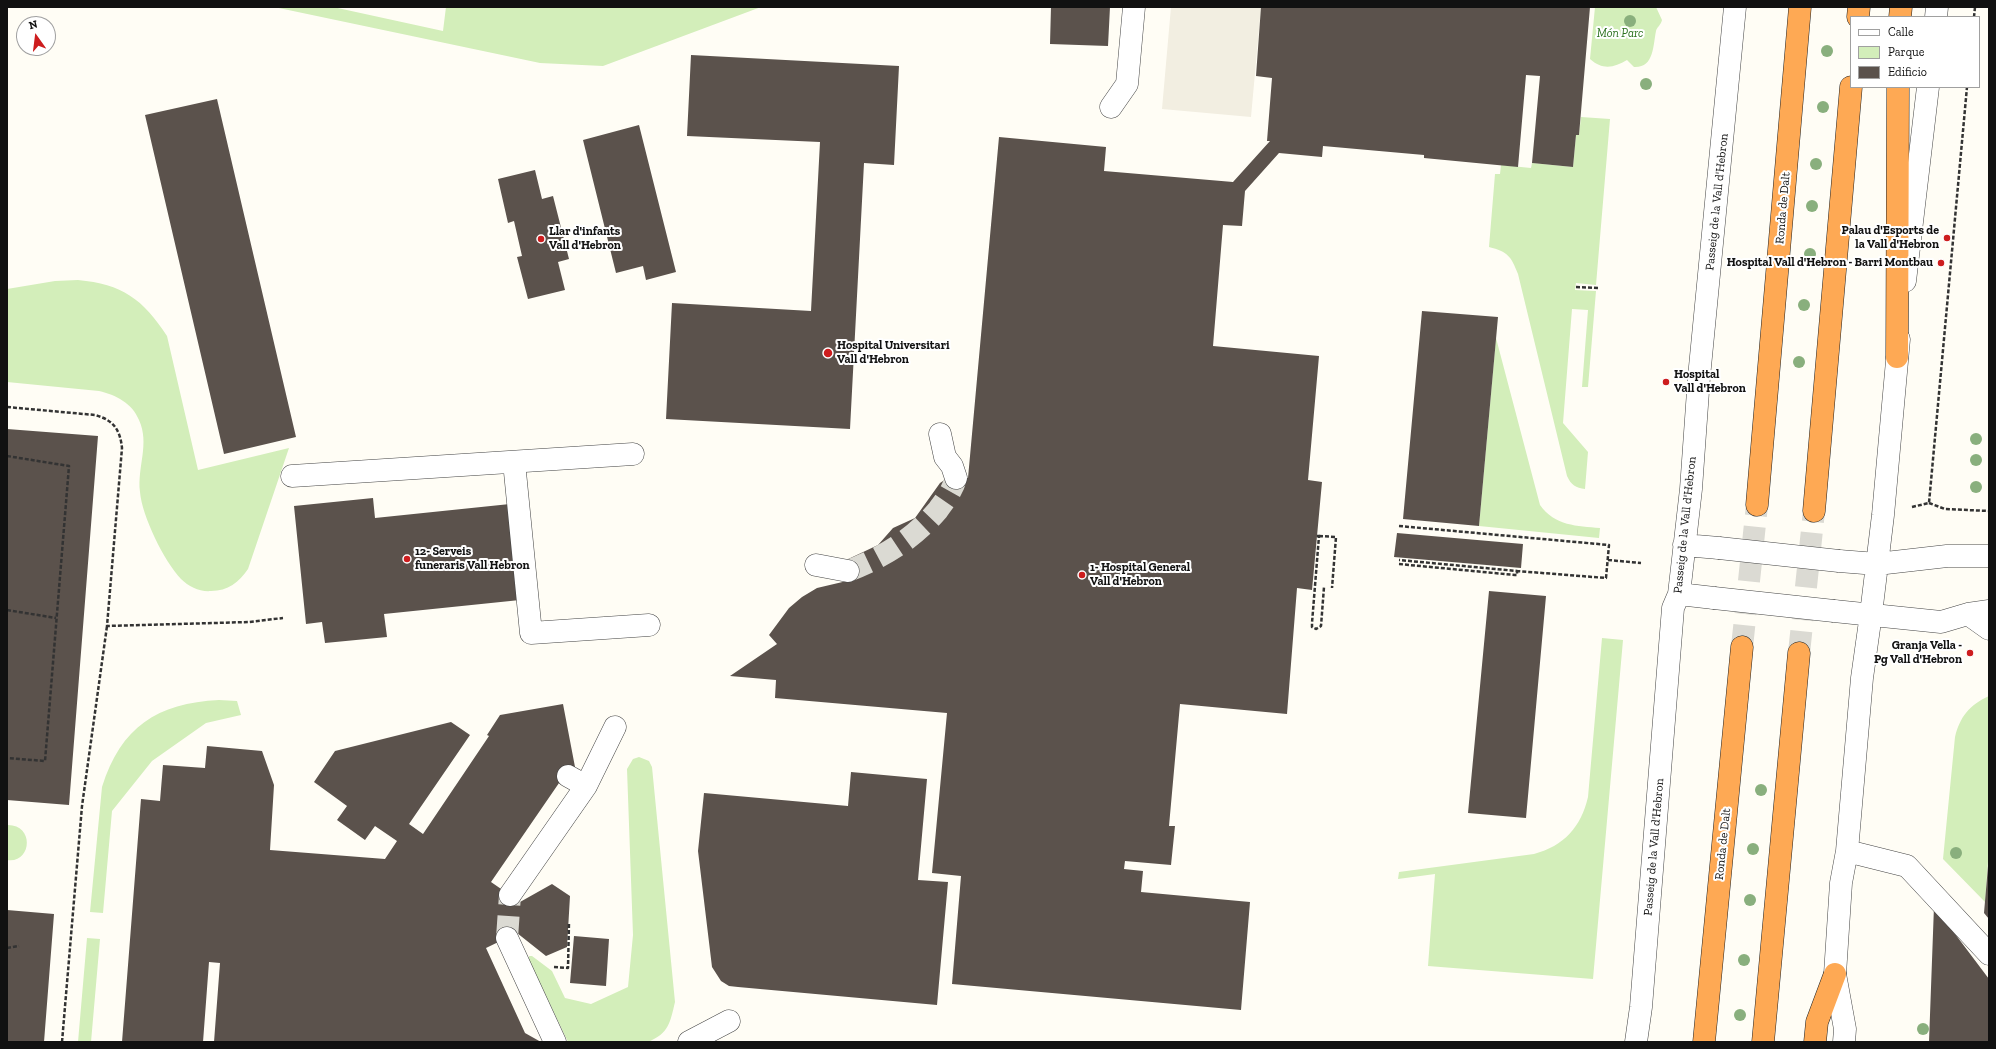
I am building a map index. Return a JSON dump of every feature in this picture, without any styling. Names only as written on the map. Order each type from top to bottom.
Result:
[{"type":"highway","name":"Ronda de Dalt","points":[[1757,506],[1800,7]]},
{"type":"highway","points":[[1814,511],[1851,88]]},
{"type":"highway","points":[[1897,357],[1898,88]]},
{"type":"highway","name":"Ronda de Dalt","points":[[1704,1042],[1742,647]]},
{"type":"highway","points":[[1762,1042],[1800,653]]},
{"type":"highway","points":[[1815,1042],[1817,1022],[1835,974]]},
{"type":"street","points":[[1111,107],[1127,84],[1134,7]]},
{"type":"street","name":"Passeig de la Vall d'Hebron","points":[[1636,1042],[1641,1006],[1674,608],[1679,594],[1691,489],[1700,369],[1735,7]]},
{"type":"street","points":[[1844,1042],[1845,1029],[1835,974],[1841,883],[1847,851],[1862,678],[1883,515],[1897,357],[1928,88]]},
{"type":"street","points":[[940,434],[945,457],[952,466],[956,478]]},
{"type":"street","points":[[292,476],[633,454]]},
{"type":"street","points":[[514,462],[531,633],[649,625]]},
{"type":"street","points":[[1684,545],[1877,564],[1947,556],[1989,556]]},
{"type":"street","points":[[816,565],[848,571]]},
{"type":"street","points":[[1679,594],[1941,622],[1968,614],[1989,611]]},
{"type":"street","points":[[1968,614],[1989,629]]},
{"type":"street","points":[[510,895],[577,781],[615,727]]},
{"type":"street","points":[[1847,851],[1907,866],[1989,954]]},
{"type":"street","points":[[507,938],[555,1042]]},
{"type":"street","points":[[689,1042],[728,1021]]},
{"type":"path","points":[[1930,503],[1967,88]]},
{"type":"path","points":[[1576,287],[1598,288]]},
{"type":"path","points":[[7,407],[95,415],[106,418],[116,426],[121,437],[122,448],[107,626],[82,806],[62,1042]]},
{"type":"path","points":[[7,456],[69,466],[45,761],[7,758]]},
{"type":"path","points":[[1883,515],[1930,503],[1945,509],[1989,511]]},
{"type":"path","points":[[1399,526],[1609,545],[1606,578],[1400,560]]},
{"type":"path","points":[[1324,587],[1321,626],[1316,629],[1312,627],[1312,623],[1318,536],[1336,537],[1332,588]]},
{"type":"path","points":[[1608,560],[1641,563]]},
{"type":"path","points":[[1399,564],[1515,575],[1517,575],[1517,571]]},
{"type":"path","points":[[7,610],[56,618]]},
{"type":"path","points":[[107,626],[248,622],[283,618]]},
{"type":"path","points":[[554,967],[568,968],[569,922]]},
{"type":"path","points":[[7,948],[19,946]]},
{"type":"green space","points":[[274,7],[333,7],[443,31],[446,7],[761,7],[603,66],[540,63]]},
{"type":"green space","name":"Món Parc","points":[[1595,7],[1656,7],[1662,20],[1656,31],[1651,55],[1645,64],[1634,67],[1627,60],[1617,65],[1608,67],[1599,65],[1590,59]]},
{"type":"green space","points":[[1581,117],[1610,119],[1596,285],[1576,283],[1575,290],[1596,291],[1588,387],[1582,387],[1588,310],[1572,309],[1563,423],[1588,452],[1585,489],[1574,486],[1567,476],[1518,274],[1511,259],[1505,253],[1489,247],[1495,174],[1500,174],[1501,165],[1531,168],[1532,163],[1573,167],[1576,135],[1579,135]]},
{"type":"green space","points":[[78,280],[107,285],[130,296],[149,312],[167,336],[198,470],[289,448],[248,569],[237,582],[228,587],[217,591],[207,591],[191,587],[174,571],[161,550],[149,525],[140,492],[143,447],[142,429],[136,414],[128,404],[117,397],[99,391],[7,382],[7,289],[55,281]]},
{"type":"green space","points":[[1496,338],[1540,505],[1552,517],[1567,524],[1600,528],[1599,538],[1479,526]]},
{"type":"green space","points":[[1602,638],[1623,640],[1593,979],[1428,966],[1435,874],[1398,879],[1399,872],[1534,854],[1554,846],[1570,834],[1581,817],[1588,797]]},
{"type":"green space","points":[[1989,696],[1989,848],[1985,902],[1943,859],[1955,737],[1966,712],[1976,703]]},
{"type":"green space","points":[[219,700],[237,701],[241,715],[206,723],[152,761],[112,811],[103,913],[90,912],[102,787],[110,766],[120,749],[131,734],[144,722],[160,713],[177,706]]},
{"type":"green space","points":[[639,757],[649,761],[652,767],[675,1002],[668,1026],[655,1039],[648,1042],[568,1042],[529,960],[529,956],[532,956],[552,971],[565,998],[591,1004],[628,987],[633,935],[627,769],[633,759]]},
{"type":"green space","points":[[7,825],[16,826],[26,837],[27,844],[25,850],[21,856],[15,860],[7,860]]},
{"type":"green space","points":[[87,938],[100,939],[91,1042],[78,1042]]},
{"type":"shaded area","points":[[1171,7],[1261,7],[1251,117],[1162,109]]},
{"type":"building","points":[[1051,7],[1110,7],[1108,46],[1050,44]]},
{"type":"building","name":"1- Hospital General Vall d'Hebron","points":[[1261,7],[1590,7],[1579,135],[1576,135],[1573,167],[1532,163],[1540,76],[1526,75],[1518,167],[1424,158],[1424,155],[1323,146],[1322,157],[1279,153],[1245,191],[1242,226],[1223,225],[1213,346],[1319,356],[1308,480],[1322,482],[1312,590],[1297,588],[1287,714],[1180,704],[1169,826],[1175,826],[1171,865],[1125,861],[1124,869],[1143,871],[1141,892],[1250,902],[1241,1010],[952,984],[961,876],[932,873],[947,713],[775,698],[776,680],[730,676],[777,644],[769,635],[789,608],[802,597],[817,588],[851,580],[844,561],[878,545],[893,528],[915,518],[940,483],[946,479],[968,478],[999,137],[1106,147],[1104,171],[1233,182],[1270,141],[1267,141],[1272,78],[1256,76]]},
{"type":"building","points":[[691,55],[899,66],[894,165],[864,163],[850,429],[666,419],[672,303],[811,311],[820,142],[687,136]]},
{"type":"building","points":[[217,99],[296,437],[224,454],[145,115]]},
{"type":"building","points":[[639,125],[676,272],[646,280],[643,266],[616,273],[583,140]]},
{"type":"building","name":"Llar d'infants Vall d'Hebron","points":[[535,170],[542,199],[553,196],[569,259],[558,262],[565,290],[528,299],[517,257],[522,256],[514,221],[508,223],[498,179]]},
{"type":"building","points":[[1422,311],[1498,317],[1479,526],[1403,519]]},
{"type":"building","points":[[7,429],[98,436],[69,805],[7,800]]},
{"type":"building","name":"12- Serveis funeraris Vall Hebron","points":[[373,498],[375,518],[510,504],[520,600],[384,614],[387,637],[325,643],[322,622],[306,624],[294,506]]},
{"type":"building","points":[[1397,533],[1523,544],[1521,568],[1394,557]]},
{"type":"building","points":[[1489,591],[1546,596],[1526,818],[1468,813]]},
{"type":"building","points":[[563,704],[575,767],[562,785],[559,783],[491,882],[520,902],[552,884],[570,896],[567,947],[546,956],[517,933],[486,948],[525,1033],[541,1042],[214,1042],[220,963],[209,962],[203,1042],[122,1042],[141,799],[160,801],[163,765],[205,768],[207,746],[262,751],[274,785],[270,850],[385,859],[397,841],[375,826],[365,840],[337,820],[347,806],[314,782],[335,751],[451,722],[470,735],[409,824],[423,834],[489,736],[487,735],[500,715]]},
{"type":"building","points":[[851,772],[927,779],[918,880],[948,882],[937,1005],[729,986],[721,981],[712,967],[698,851],[704,793],[848,806]]},
{"type":"building","points":[[1989,866],[1989,919],[1984,913]]},
{"type":"building","points":[[1934,906],[1989,979],[1989,1042],[1929,1042]]},
{"type":"building","points":[[7,910],[54,914],[44,1042],[7,1042]]},
{"type":"building","points":[[574,936],[609,939],[606,986],[570,983]]},
{"type":"tunnel","points":[[848,571],[886,553],[918,530],[938,510],[951,491],[956,478]]},
{"type":"tunnel","points":[[1742,647],[1757,505]]},
{"type":"tunnel","points":[[1799,653],[1814,511]]},
{"type":"tunnel","points":[[507,938],[510,895]]},
{"type":"place","name":"Palau d'Esports de la Vall d'Hebron","points":[[1947,238]]},
{"type":"place","name":"Llar d'infants Vall d'Hebron","points":[[541,239]]},
{"type":"place","name":"Hospital Vall d'Hebron - Barri Montbau","points":[[1941,263]]},
{"type":"place","name":"Hospital Universitari Vall d'Hebron","points":[[828,353]]},
{"type":"place","name":"Hospital Vall d'Hebron","points":[[1666,382]]},
{"type":"place","name":"12- Serveis funeraris Vall Hebron","points":[[407,559]]},
{"type":"place","name":"1- Hospital General Vall d'Hebron","points":[[1082,575]]},
{"type":"place","name":"Granja Vella - Pg Vall d'Hebron","points":[[1970,653]]}]
